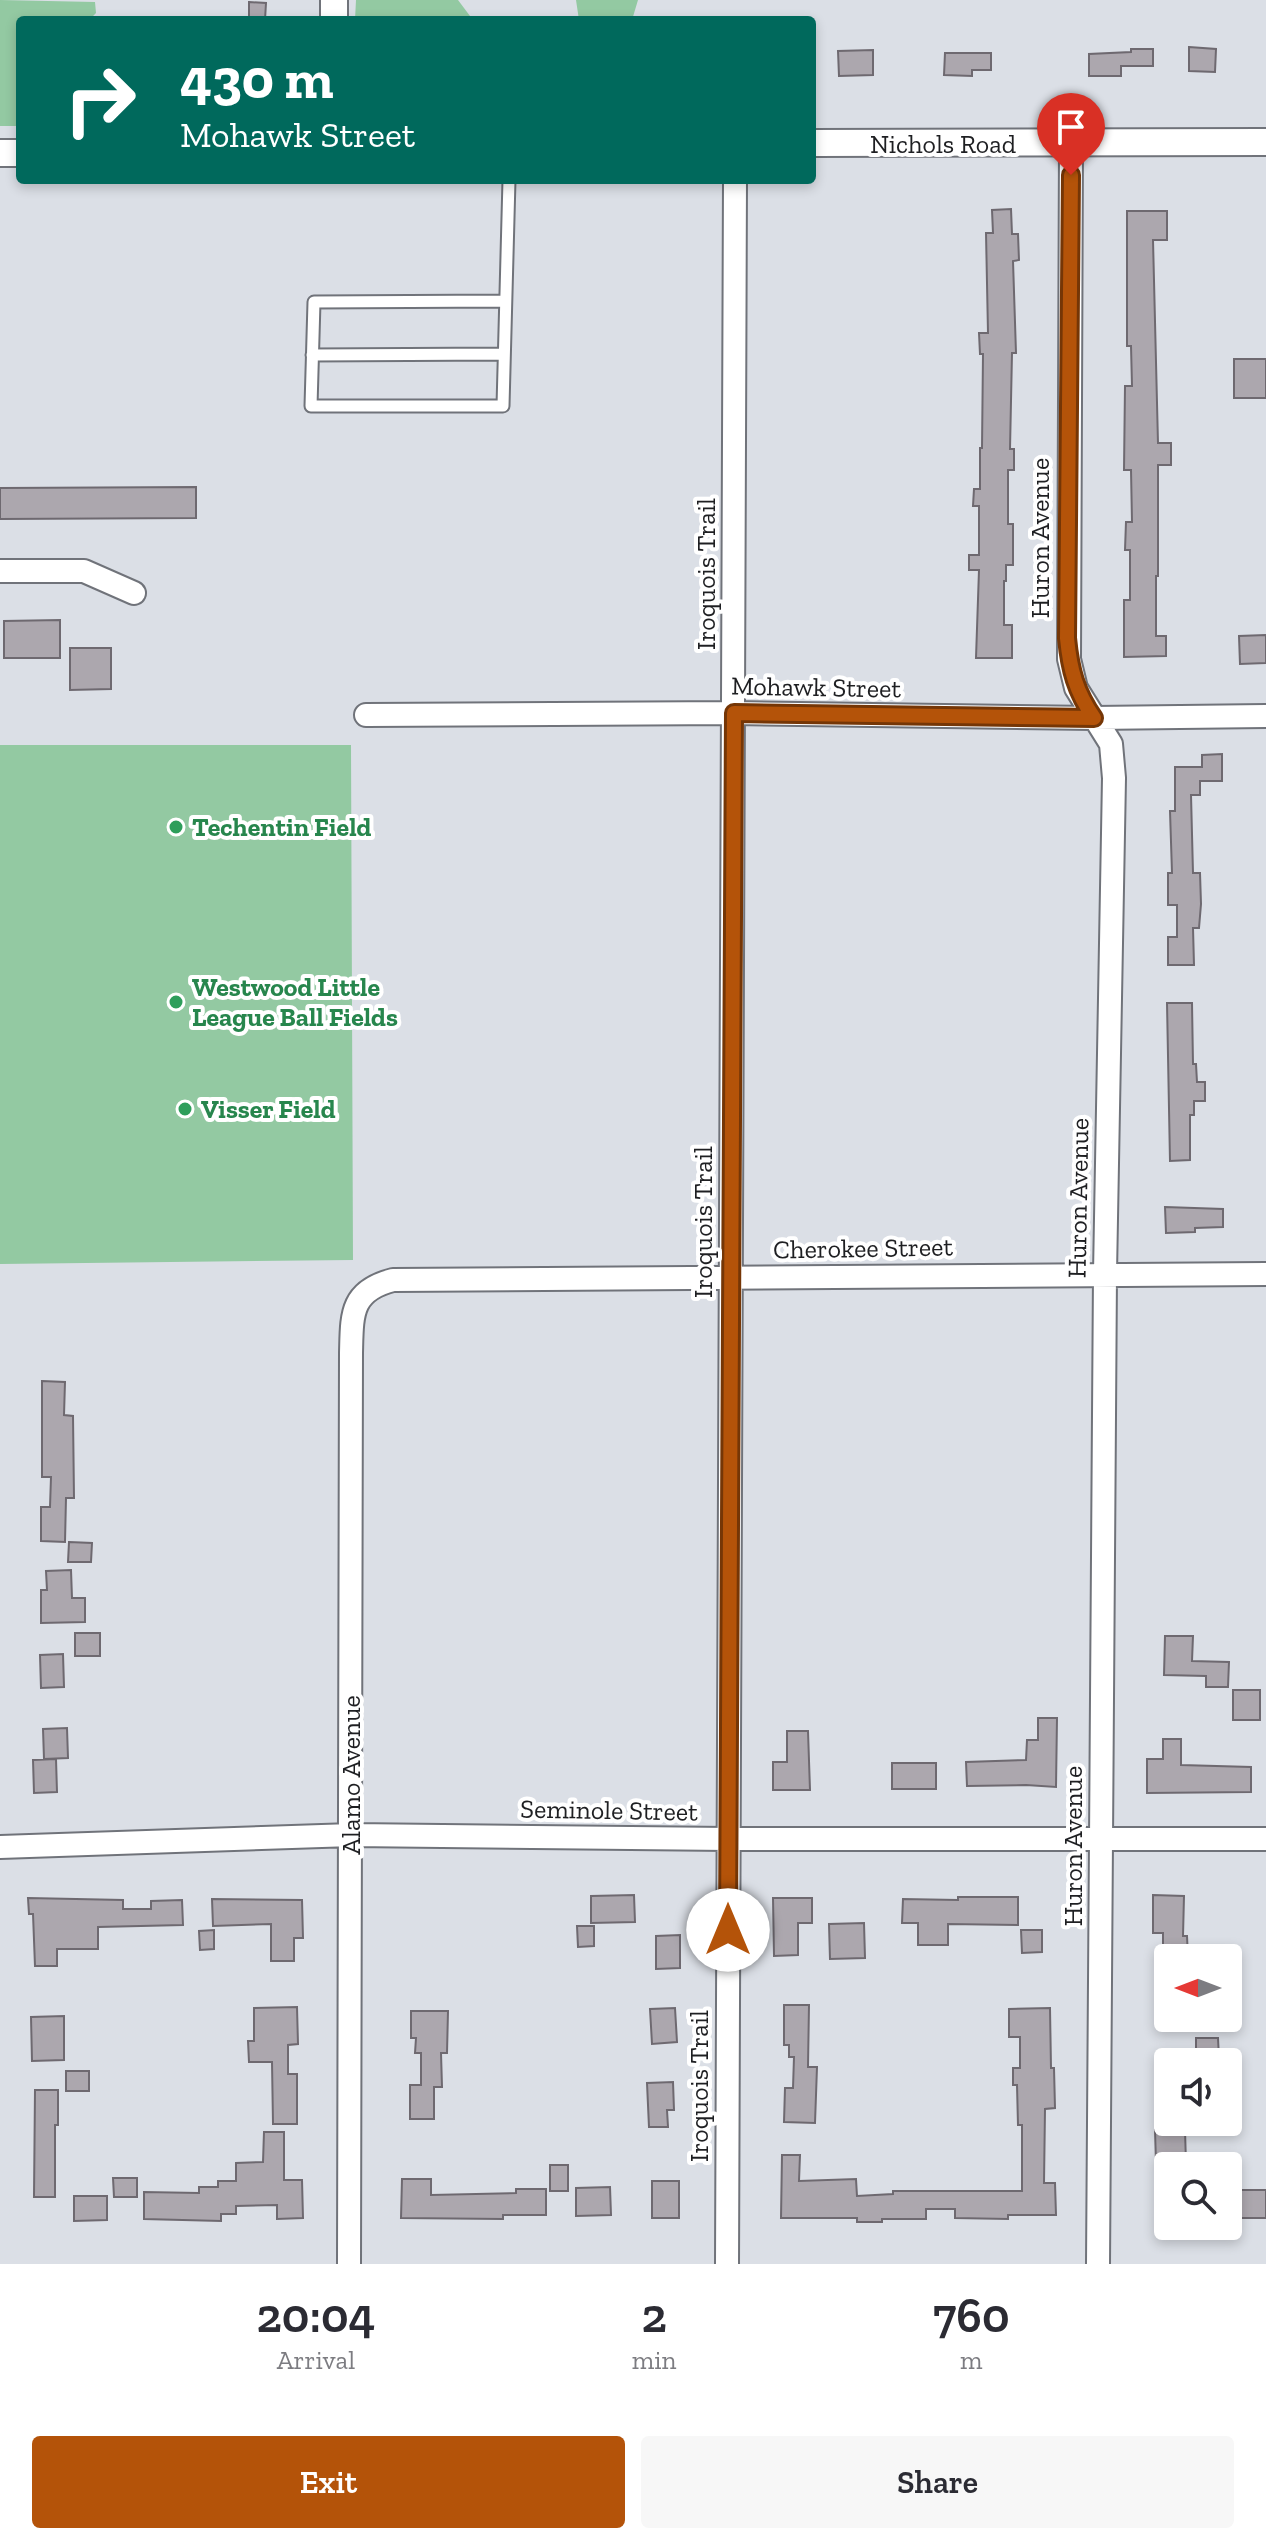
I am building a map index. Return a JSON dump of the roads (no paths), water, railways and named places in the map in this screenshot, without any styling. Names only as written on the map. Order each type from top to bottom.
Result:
[{"type":"street","name":"Nichols Road","points":[[816,143],[1266,142]]},
{"type":"street","name":"Huron Avenue","points":[[1071,144],[1067,638],[1076,688],[1111,744],[1114,778],[1105,1274],[1098,2264]]},
{"type":"street","name":"Iroquois Trail","points":[[727,2264],[735,184]]},
{"type":"street","points":[[0,571],[84,571],[134,593]]},
{"type":"street","name":"Mohawk Street","points":[[366,715],[734,713],[1094,718],[1266,716]]},
{"type":"street","name":"Cherokee Street","points":[[367,1292],[393,1280],[1266,1274]]},
{"type":"street","name":"Alamo Avenue","points":[[349,2264],[351,1353],[354,1307],[367,1292]]},
{"type":"street","name":"Seminole Street","points":[[0,1847],[352,1835],[1266,1839]]},
{"type":"lane","points":[[505,301],[314,302],[311,406],[503,406],[509,184]]},
{"type":"lane","points":[[312,355],[504,354]]},
{"type":"place","name":"Techentin Field","points":[[176,827]]},
{"type":"place","name":"Westwood Little League Ball Fields","points":[[176,1002]]},
{"type":"place","name":"Visser Field","points":[[185,1109]]}]
